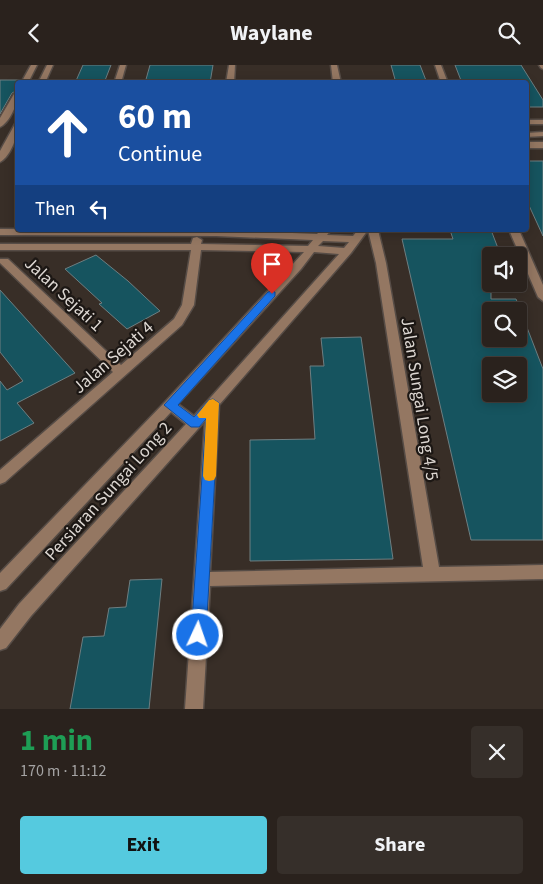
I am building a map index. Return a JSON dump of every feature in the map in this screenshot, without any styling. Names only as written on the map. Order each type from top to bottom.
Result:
[{"type":"street","points":[[26,80],[34,65]]},
{"type":"street","points":[[42,80],[50,65]]},
{"type":"street","points":[[118,80],[123,65]]},
{"type":"street","points":[[230,80],[232,65]]},
{"type":"street","points":[[334,65],[336,80]]},
{"type":"street","points":[[438,65],[444,80]]},
{"type":"street","points":[[0,125],[15,99]]},
{"type":"street","points":[[529,122],[543,122]]},
{"type":"street","points":[[0,159],[15,132]]},
{"type":"street","points":[[529,135],[543,135]]},
{"type":"street","points":[[529,145],[543,145]]},
{"type":"street","points":[[0,232],[216,232],[320,238],[347,251]]},
{"type":"street","points":[[214,246],[216,232]]},
{"type":"street","name":"Jalan Sungai Long 4/5","points":[[373,232],[381,263],[432,575]]},
{"type":"street","points":[[515,232],[539,280],[543,297]]},
{"type":"street","name":"Jalan Sejati 4","points":[[0,478],[178,323],[188,305],[198,233]]},
{"type":"street","points":[[0,247],[278,247],[320,238],[359,235]]},
{"type":"street","name":"Persiaran Sungai Long 2","points":[[0,641],[25,610],[195,424],[359,235]]},
{"type":"street","name":"Persiaran Sungai Long 2","points":[[0,584],[170,405],[297,267],[320,238]]},
{"type":"street","points":[[278,247],[286,250],[295,258],[297,267]]},
{"type":"street","name":"Jalan Sejati 1","points":[[4,261],[122,373]]},
{"type":"street","points":[[194,709],[213,403]]},
{"type":"street","points":[[170,405],[195,424]]},
{"type":"street","points":[[202,579],[543,572]]},
{"type":"building","points":[[83,65],[111,65],[105,80],[76,80]]},
{"type":"building","points":[[150,65],[213,65],[210,80],[146,80]]},
{"type":"building","points":[[391,65],[420,65],[426,80],[395,80]]},
{"type":"building","points":[[455,65],[521,65],[543,100],[543,107],[529,107],[529,80],[461,80]]},
{"type":"building","points":[[0,80],[15,80],[15,92],[12,93],[0,114]]},
{"type":"building","points":[[529,161],[543,161],[543,236],[529,206]]},
{"type":"building","points":[[451,232],[492,232],[498,247],[482,247],[482,292],[491,292],[491,299],[516,299],[517,302],[482,302],[482,347],[527,347],[527,328],[543,369],[543,540],[471,540],[402,239],[453,239]]},
{"type":"building","points":[[96,255],[128,281],[160,311],[127,329],[99,304],[102,303],[65,269]]},
{"type":"building","points":[[0,290],[75,373],[17,403],[34,423],[0,441],[0,381],[7,390],[23,381],[0,352]]},
{"type":"building","points":[[361,337],[393,559],[250,561],[250,440],[315,439],[310,366],[324,366],[321,338]]},
{"type":"building","points":[[162,579],[149,709],[70,709],[83,637],[104,636],[109,608],[126,607],[130,580]]},
{"type":"slow traffic","points":[[203,415],[213,403],[209,476]]},
{"type":"route","points":[[198,635],[213,403],[195,424],[170,405],[272,294]]}]
